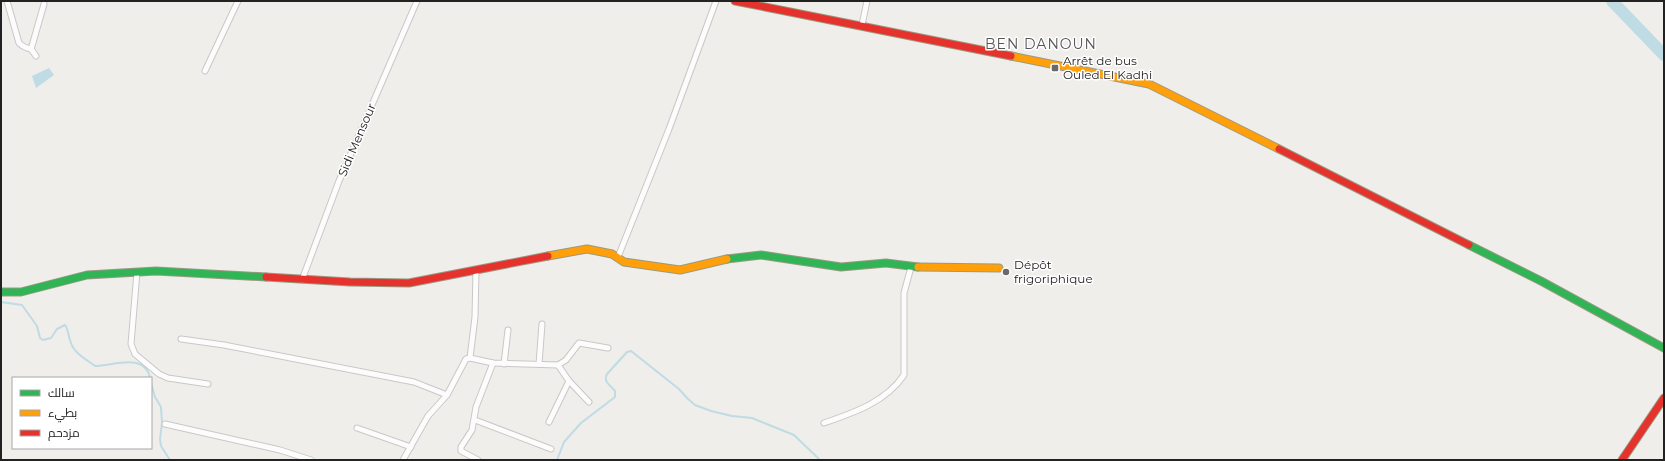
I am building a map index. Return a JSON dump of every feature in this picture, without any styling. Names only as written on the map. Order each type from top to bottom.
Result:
[{"type":"main road","points":[[735,1],[974,47],[1053,65],[1149,84],[1542,281],[1664,348]]},
{"type":"main road","points":[[1,292],[22,292],[87,275],[156,271],[302,280],[409,283],[587,249],[606,252],[618,257],[624,262],[680,270],[735,257],[761,255],[841,267],[886,263],[911,267],[999,268]]},
{"type":"main road","points":[[1622,460],[1664,398]]},
{"type":"street","points":[[7,1],[20,43],[22,46],[31,49],[36,56]]},
{"type":"street","points":[[205,71],[238,1]]},
{"type":"street","name":"Sidi Mensour","points":[[302,280],[339,181],[417,1]]},
{"type":"street","points":[[618,257],[669,129],[716,1]]},
{"type":"street","points":[[862,25],[867,1]]},
{"type":"street","points":[[31,49],[44,4]]},
{"type":"street","points":[[824,423],[869,406],[898,384],[904,375],[904,293],[911,267]]},
{"type":"street","points":[[470,358],[476,317],[476,271]]},
{"type":"street","points":[[137,272],[130,344],[132,350],[156,373],[163,376],[208,384]]},
{"type":"street","points":[[539,364],[542,324]]},
{"type":"street","points":[[504,364],[508,330]]},
{"type":"street","points":[[181,339],[224,345],[414,382],[446,394]]},
{"type":"street","points":[[403,460],[428,416],[446,394],[464,361],[470,358],[504,364],[558,365],[566,360],[579,343],[608,348]]},
{"type":"street","points":[[478,460],[461,451],[472,430],[475,420],[476,407],[493,363]]},
{"type":"street","points":[[558,365],[569,381],[589,402]]},
{"type":"street","points":[[549,422],[569,381]]},
{"type":"street","points":[[475,420],[551,449]]},
{"type":"street","points":[[165,424],[280,450],[312,460]]},
{"type":"street","points":[[357,428],[411,447]]},
{"type":"water","points":[[49,68],[54,75],[36,88],[32,76]]},
{"type":"waterway","points":[[1612,1],[1664,55]]},
{"type":"waterway","points":[[1,302],[22,305],[37,326],[40,338],[43,340],[51,338],[57,329],[65,325],[70,341],[75,350],[95,366],[127,362],[135,363],[142,365],[147,370],[150,377]]},
{"type":"waterway","points":[[557,460],[564,442],[581,423],[615,397],[615,391],[606,381],[607,374],[627,352],[631,351],[679,389],[695,405],[732,416],[752,418],[794,435],[820,460]]},
{"type":"waterway","points":[[152,386],[155,397],[161,407],[161,446],[170,460]]},
{"type":"traffic: fast","points":[[1469,245],[1541,281],[1664,348]]},
{"type":"traffic: fast","points":[[727,259],[761,255],[841,267],[886,263],[918,267]]},
{"type":"traffic: fast","points":[[1,292],[21,292],[87,275],[156,271],[266,277]]},
{"type":"traffic: slow","points":[[1011,56],[1149,84],[1279,149]]},
{"type":"traffic: slow","points":[[548,256],[587,249],[612,254],[624,262],[680,270],[727,259]]},
{"type":"traffic: slow","points":[[918,267],[999,268]]},
{"type":"traffic: jam","points":[[735,1],[1011,56]]},
{"type":"traffic: jam","points":[[1279,149],[1469,245]]},
{"type":"traffic: jam","points":[[266,277],[350,282],[409,283],[548,256]]},
{"type":"traffic: jam","points":[[1622,460],[1664,398]]},
{"type":"place","name":"Arrêt de bus Ouled El Kadhi","points":[[1055,68]]},
{"type":"place","name":"Dépôt frigoriphique","points":[[1006,272]]},
{"type":"district","name":"BEN DANOUN","points":[[1041,44]]}]
